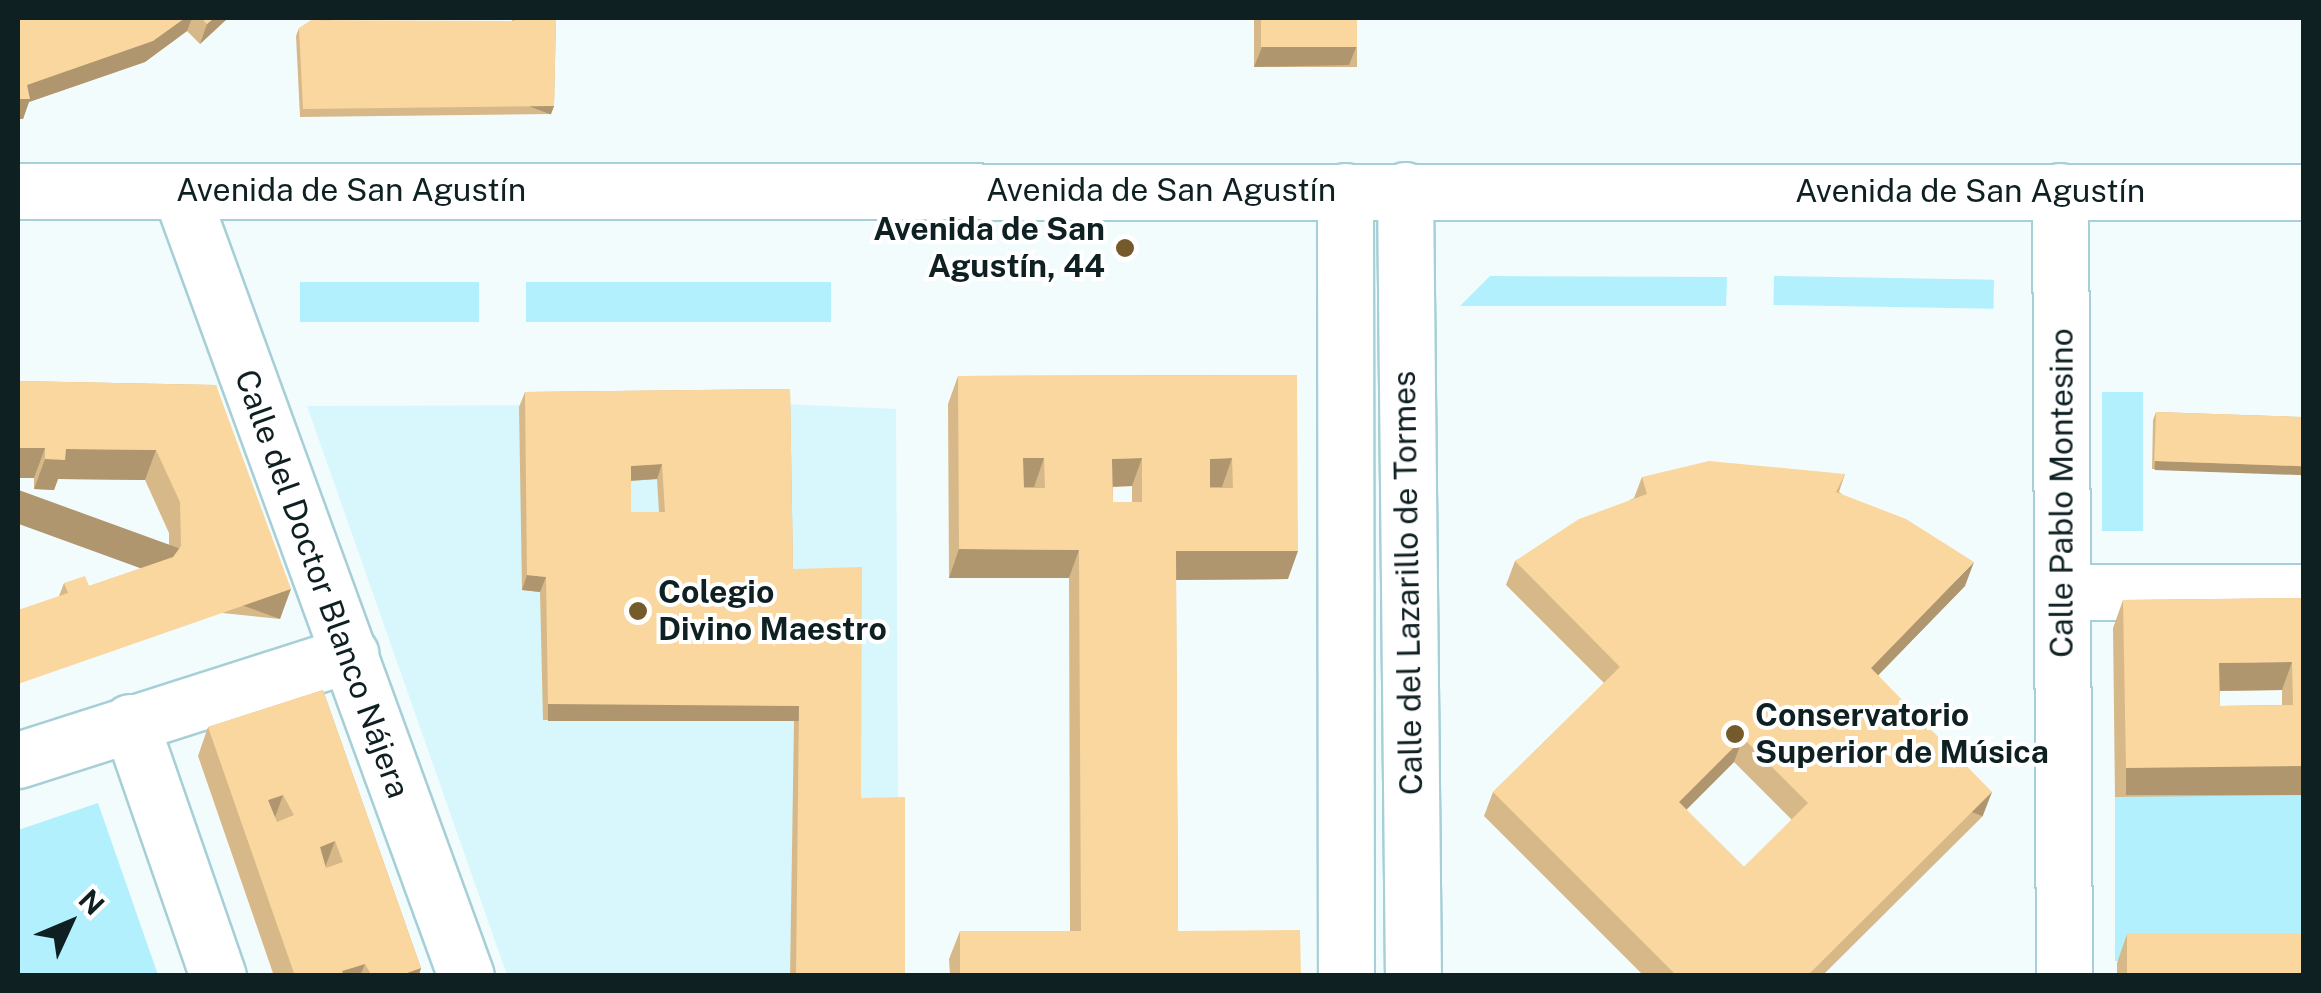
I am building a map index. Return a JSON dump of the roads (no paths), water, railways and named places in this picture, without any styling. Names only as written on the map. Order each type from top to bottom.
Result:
[{"type":"main road","name":"Calle del Lazarillo de Tormes","points":[[1405,190],[1412,976]]},
{"type":"main road","name":"Avenida de San Agustín","points":[[18,191],[2304,192]]},
{"type":"main road","name":"Calle del Doctor Blanco Nájera","points":[[180,191],[466,976]]},
{"type":"main road","name":"Calle del Lazarillo de Tormes","points":[[1345,191],[1346,976]]},
{"type":"main road","name":"Calle Pablo Montesino","points":[[2060,191],[2064,976]]},
{"type":"main road","points":[[2062,592],[2304,592]]},
{"type":"main road","points":[[18,760],[350,654]]},
{"type":"main road","points":[[130,722],[218,976]]},
{"type":"place","name":"Avenida de San Agustín, 44","points":[[1125,248]]},
{"type":"place","name":"Colegio Divino Maestro","points":[[638,611]]},
{"type":"place","name":"Conservatorio Superior de Música","points":[[1735,734]]}]
